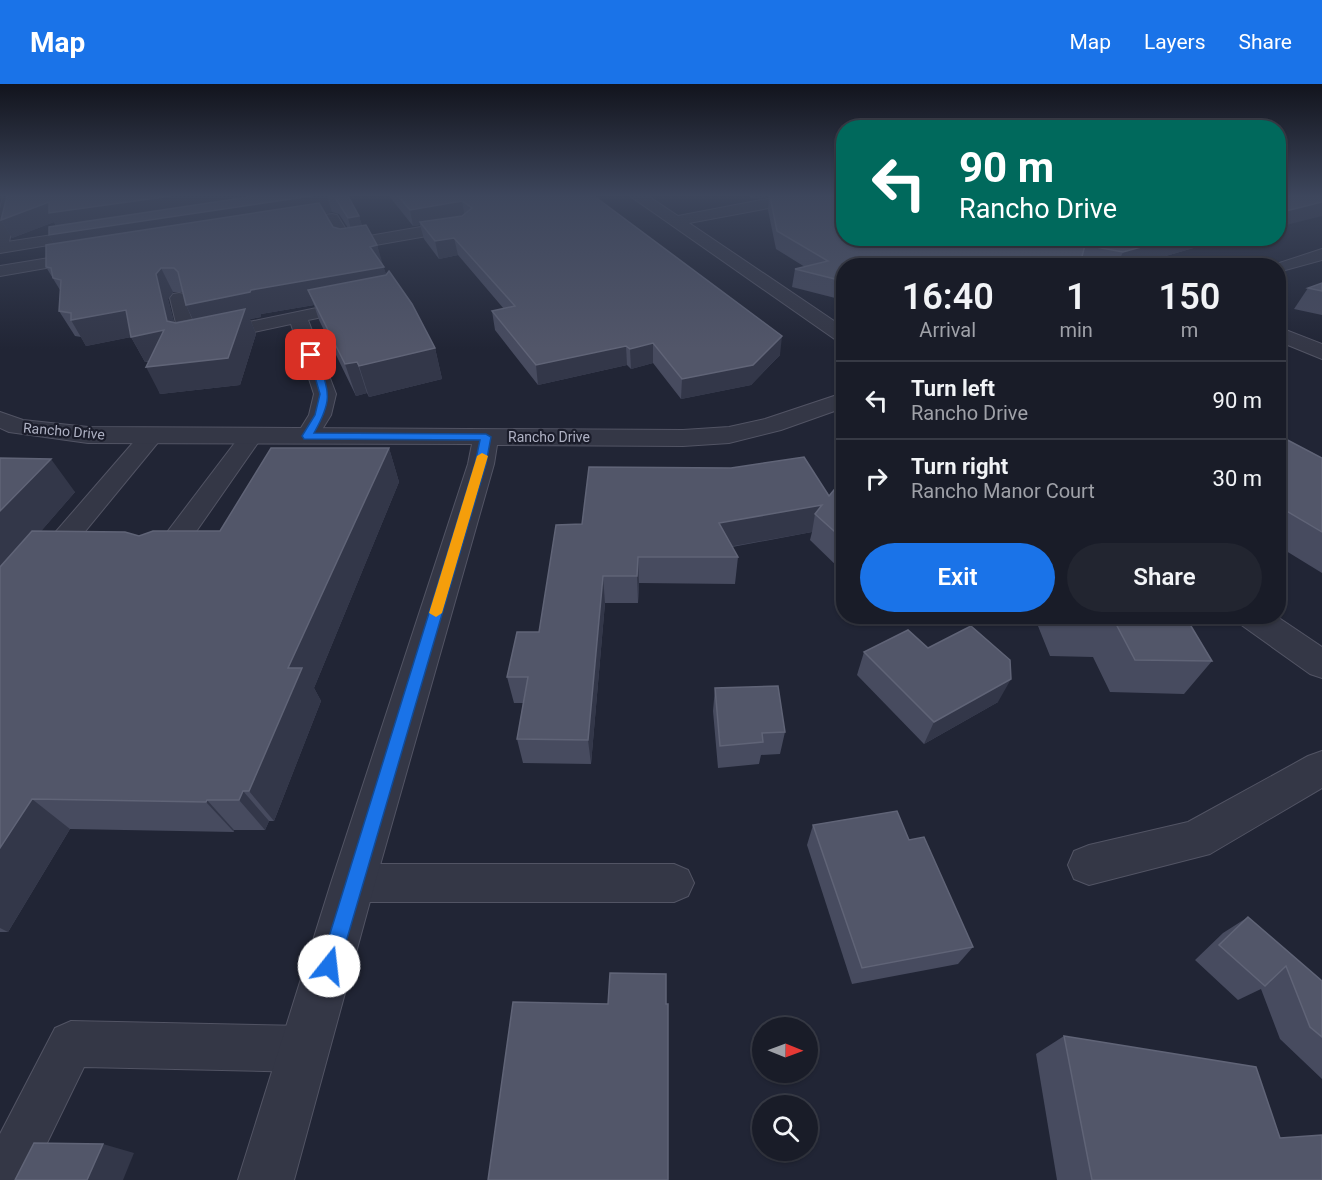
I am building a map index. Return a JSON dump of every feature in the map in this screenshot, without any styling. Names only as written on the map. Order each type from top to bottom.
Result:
[{"type":"street","points":[[713,247],[836,331]]},
{"type":"street","points":[[1286,265],[1322,254]]},
{"type":"street","points":[[1286,336],[1322,352]]},
{"type":"street","name":"Rancho Drive","points":[[0,419],[18,427],[88,435],[683,438],[729,435],[772,425],[836,402]]},
{"type":"street","points":[[266,1180],[353,883],[481,464],[486,437]]},
{"type":"street","points":[[1263,624],[1322,665]]},
{"type":"street","points":[[1089,865],[1195,840],[1322,768]]},
{"type":"lane","points":[[0,271],[103,254]]},
{"type":"lane","points":[[179,298],[188,340],[376,300]]},
{"type":"lane","points":[[298,317],[325,394],[320,415],[307,436]]},
{"type":"lane","points":[[0,615],[152,435]]},
{"type":"lane","points":[[162,559],[252,437]]},
{"type":"lane","points":[[353,883],[674,883]]},
{"type":"lane","points":[[3,1180],[71,1044],[306,1049]]},
{"type":"building","points":[[46,247],[370,247],[384,267],[251,290],[186,305],[178,272],[174,268],[161,268],[156,274],[167,321],[176,323],[245,309],[228,358],[146,367],[164,330],[131,337],[126,310],[71,320],[71,313],[59,311],[61,280],[53,278],[51,268],[46,267]]},
{"type":"building","points":[[462,247],[663,247],[782,336],[753,365],[682,379],[653,343],[630,349],[626,346],[536,365],[492,311],[515,306]]},
{"type":"building","points":[[804,247],[1084,247],[1082,258],[836,258],[836,279],[795,269],[828,261]]},
{"type":"building","points":[[1097,247],[1141,247],[1123,252]]},
{"type":"building","points":[[389,271],[412,304],[435,348],[359,366],[357,362],[345,364],[308,290],[386,275]]},
{"type":"building","points":[[1322,283],[1322,291],[1308,288]]},
{"type":"building","points":[[1286,439],[1322,458],[1322,532],[1286,511]]},
{"type":"building","points":[[271,448],[389,448],[288,668],[302,668],[249,791],[243,791],[239,800],[207,800],[206,802],[32,799],[0,848],[0,567],[32,531],[125,532],[139,536],[153,531],[220,531]]},
{"type":"building","points":[[804,457],[829,496],[836,488],[836,533],[815,514],[822,505],[719,523],[738,557],[638,557],[637,576],[603,576],[588,740],[517,739],[528,677],[507,677],[517,632],[539,632],[556,525],[582,524],[589,467],[731,468]]},
{"type":"building","points":[[0,458],[51,459],[0,511]]},
{"type":"building","points":[[1116,624],[1190,624],[1212,661],[1135,660]]},
{"type":"building","points":[[971,626],[1010,660],[1011,679],[934,722],[864,652],[908,630],[928,648]]},
{"type":"building","points":[[778,686],[785,732],[762,733],[763,742],[720,746],[715,688]]},
{"type":"building","points":[[897,811],[909,840],[924,837],[973,947],[862,968],[813,825]]},
{"type":"building","points":[[1248,917],[1322,981],[1322,1037],[1310,1027],[1286,966],[1265,986],[1219,945]]},
{"type":"building","points":[[610,973],[666,974],[668,1180],[488,1180],[513,1002],[608,1004]]},
{"type":"building","points":[[1064,1036],[1256,1067],[1280,1138],[1322,1135],[1322,1180],[1092,1180]]},
{"type":"building","points":[[34,1143],[103,1144],[87,1180],[15,1180]]},
{"type":"slow traffic","points":[[436,613],[482,456]]},
{"type":"route","points":[[311,355],[325,394],[320,415],[307,436],[486,437],[481,464],[329,966]]}]
